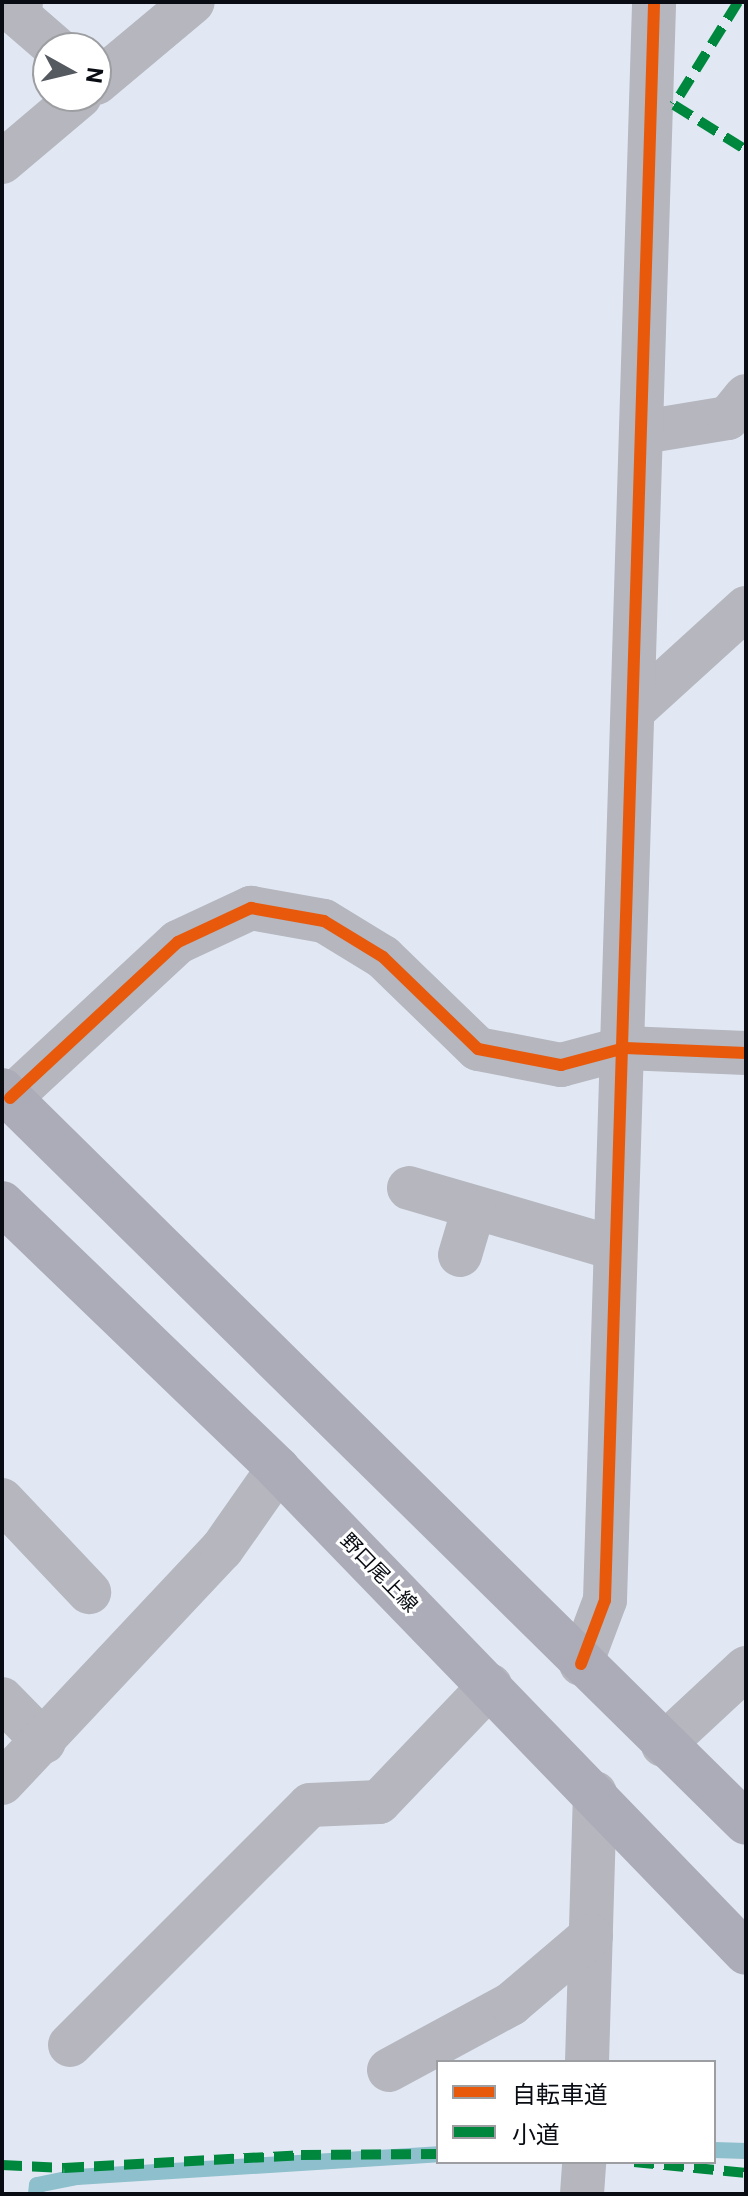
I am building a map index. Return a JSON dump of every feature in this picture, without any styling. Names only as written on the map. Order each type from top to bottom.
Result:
[{"type":"main road","points":[[6,1094],[663,1745],[746,1823]]},
{"type":"main road","name":"野口尾上線","points":[[2,1203],[278,1469],[595,1793],[746,1953]]},
{"type":"street","points":[[21,2],[19,16],[38,32]]},
{"type":"street","points":[[112,70],[193,2]]},
{"type":"street","points":[[581,1664],[605,1600],[614,1248],[625,1048],[654,2]]},
{"type":"street","points":[[2,162],[61,112]]},
{"type":"street","points":[[643,432],[728,418],[746,396]]},
{"type":"street","points":[[635,709],[746,608]]},
{"type":"street","points":[[6,1094],[178,942],[251,908],[324,921],[383,957],[478,1049],[561,1065],[625,1048],[746,1053]]},
{"type":"street","points":[[409,1188],[614,1248]]},
{"type":"street","points":[[460,1255],[474,1208]]},
{"type":"street","points":[[2,1783],[44,1742],[222,1549],[278,1469]]},
{"type":"street","points":[[2,1500],[89,1592]]},
{"type":"street","points":[[663,1745],[746,1668]]},
{"type":"street","points":[[70,2045],[310,1805],[379,1802],[490,1686]]},
{"type":"street","points":[[2,1699],[44,1742]]},
{"type":"street","points":[[587,2060],[595,1793]]},
{"type":"street","points":[[389,2070],[511,2004],[591,1936]]},
{"type":"street","points":[[582,2194],[584,2164]]},
{"type":"waterway","points":[[716,2150],[746,2151]]},
{"type":"waterway","points":[[36,2194],[37,2185],[77,2177],[436,2154]]},
{"type":"marked path","points":[[738,2],[674,105],[746,150]]},
{"type":"marked path","points":[[2,2165],[64,2168],[301,2155],[436,2154]]},
{"type":"marked path","points":[[654,2164],[746,2173]]},
{"type":"cycle path","points":[[581,1664],[605,1600],[654,2]]},
{"type":"cycle path","points":[[10,1098],[178,942],[251,908],[324,921],[383,957],[478,1049],[561,1065],[625,1048],[746,1053]]}]
